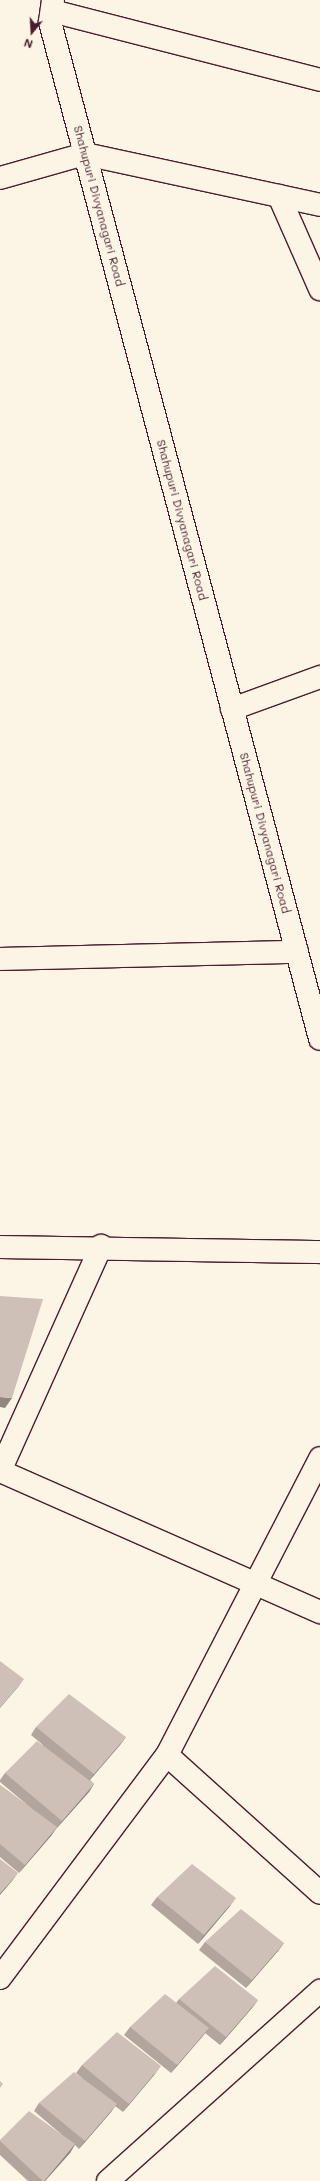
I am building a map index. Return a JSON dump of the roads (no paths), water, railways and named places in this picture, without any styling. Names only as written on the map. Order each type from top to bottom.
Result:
[{"type":"street","points":[[52,5],[320,80]]},
{"type":"street","name":"Shahupuri Divyanagari Road","points":[[52,5],[50,22],[320,1039]]},
{"type":"street","points":[[0,178],[85,154],[320,205]]},
{"type":"street","points":[[279,196],[320,289]]},
{"type":"street","points":[[232,709],[320,677]]},
{"type":"street","points":[[0,959],[297,952]]},
{"type":"street","points":[[101,1246],[0,1471],[320,1612]]},
{"type":"street","points":[[0,1247],[101,1246],[320,1252]]},
{"type":"street","points":[[0,1978],[167,1755],[320,1458]]},
{"type":"street","points":[[167,1755],[320,1894]]},
{"type":"street","points":[[108,2181],[320,1991]]}]
